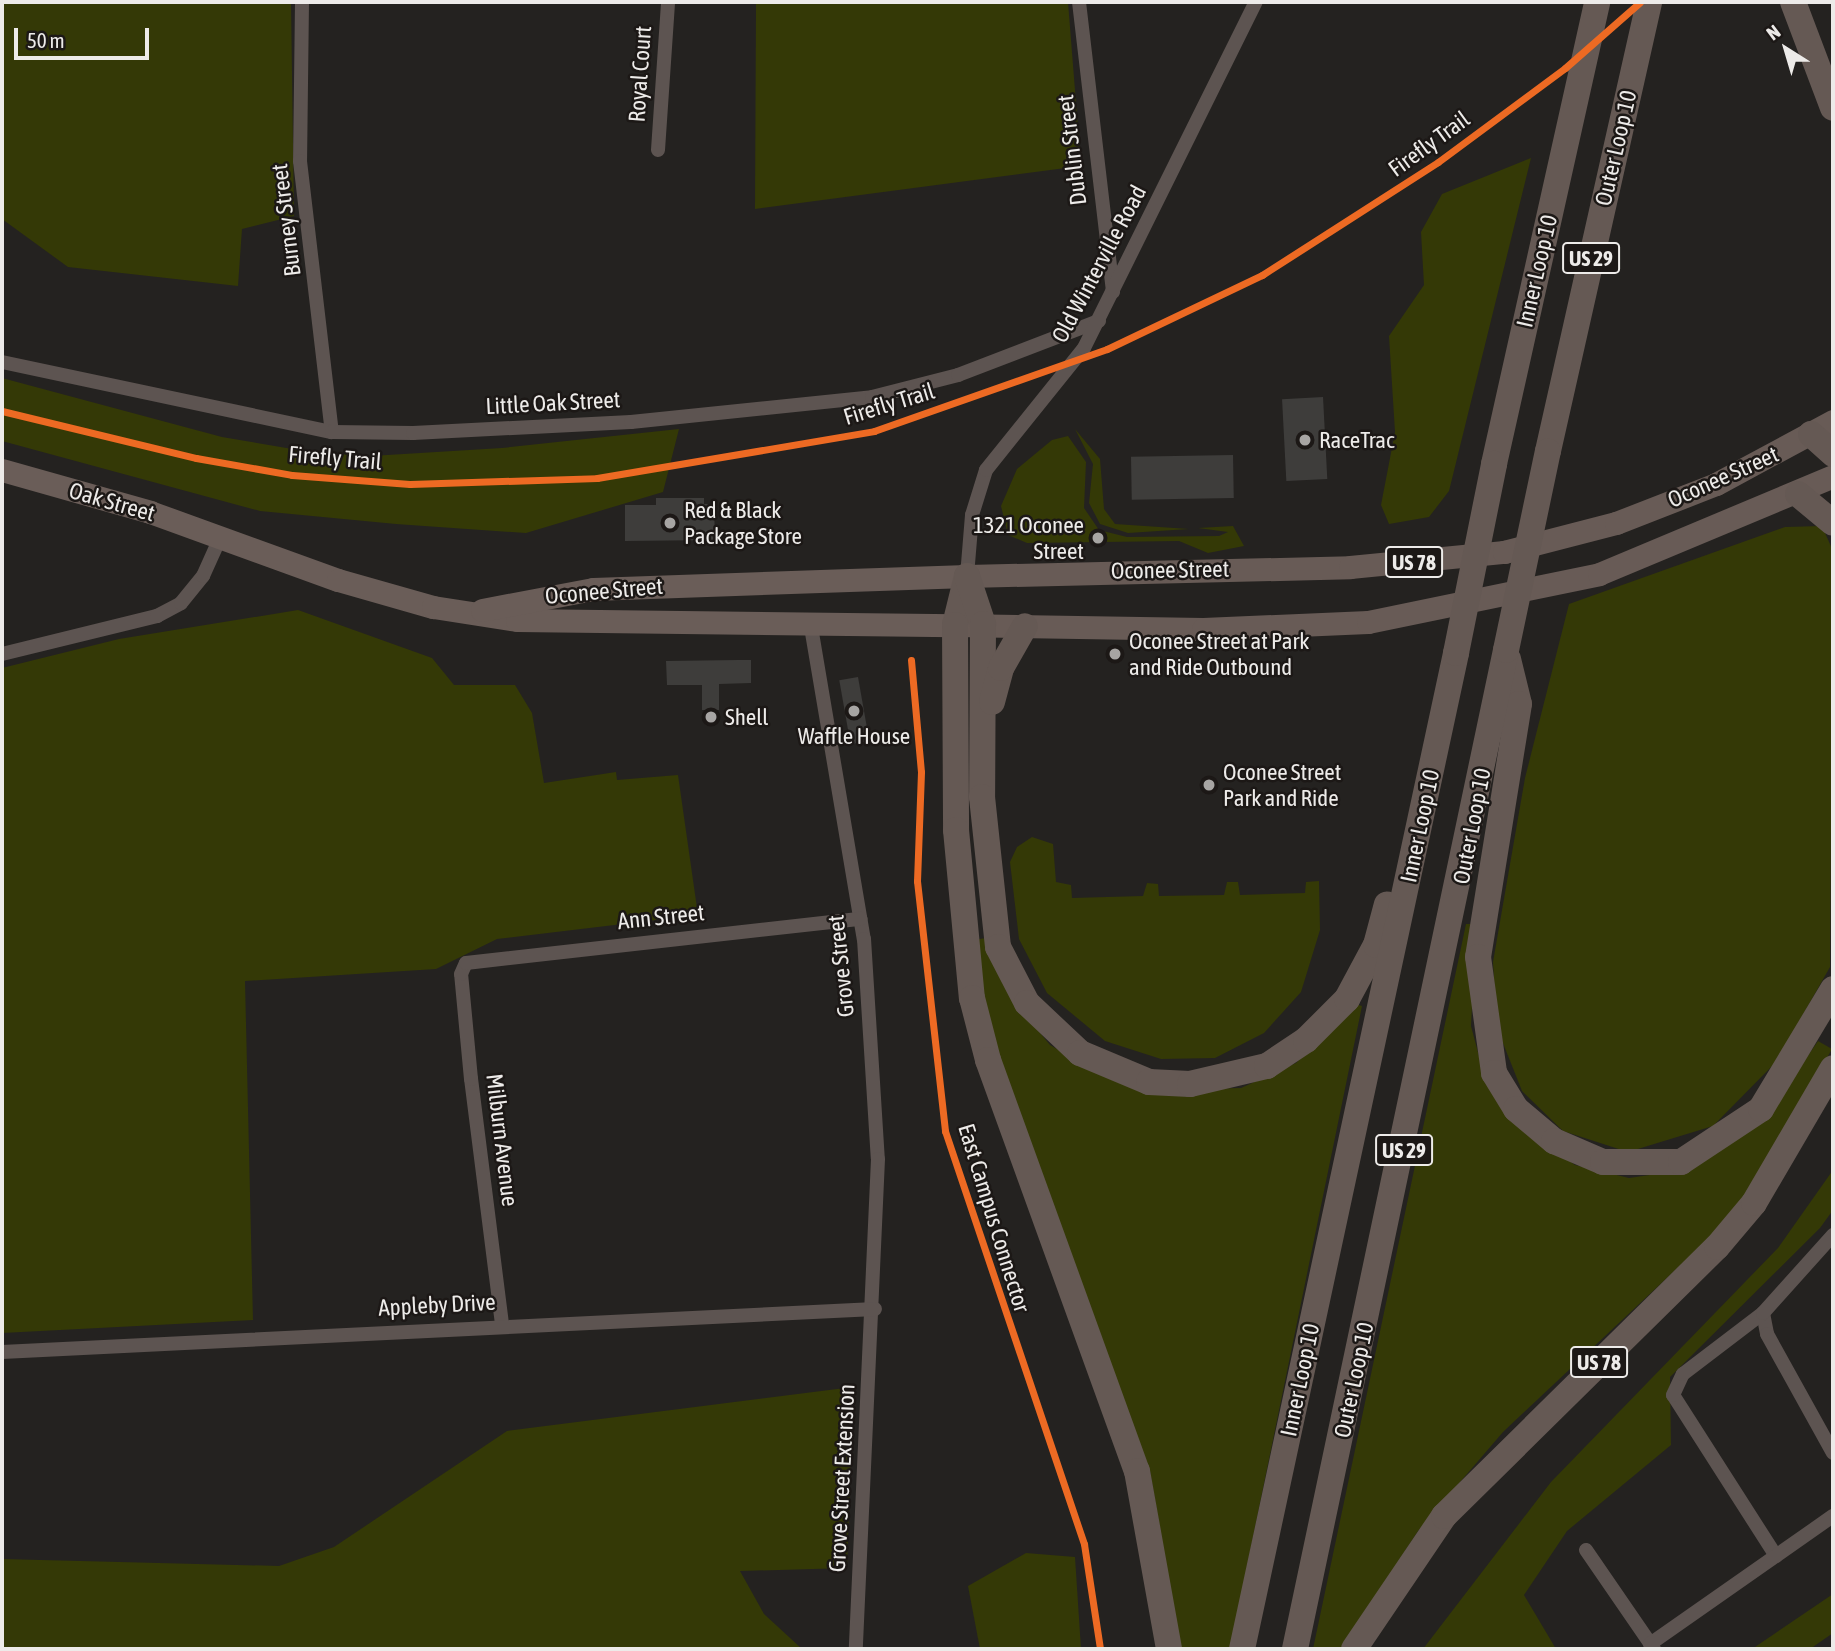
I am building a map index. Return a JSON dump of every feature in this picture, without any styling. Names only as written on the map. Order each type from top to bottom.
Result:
[{"type":"highway","name":"Inner Loop 10","points":[[1241,1649],[1420,833],[1494,464],[1597,2]]},
{"type":"highway","name":"Outer Loop 10","points":[[1295,1649],[1548,451],[1649,2]]},
{"type":"highway","points":[[1793,2],[1833,108]]},
{"type":"highway","points":[[1822,428],[1833,454]]},
{"type":"highway","name":"Oconee Street","points":[[967,576],[1350,567],[1504,552],[1616,523],[1716,484],[1822,428]]},
{"type":"highway","name":"Oconee Street","points":[[955,625],[1203,629],[1368,622],[1599,574],[1798,494],[1833,476]]},
{"type":"highway","points":[[1798,494],[1833,523]]},
{"type":"highway","points":[[967,576],[983,624],[982,797],[993,907],[1011,977],[1051,1030],[1080,1053],[1149,1082],[1229,1078],[1268,1066],[1306,1040],[1347,999],[1376,945],[1394,876],[1420,833]]},
{"type":"highway","points":[[967,576],[955,625],[956,830],[972,998],[988,1060],[1137,1471],[1169,1649]]},
{"type":"highway","points":[[983,727],[1001,668],[1024,626]]},
{"type":"highway","points":[[1506,650],[1519,704],[1479,981],[1494,1073],[1516,1109],[1554,1141],[1602,1162],[1681,1162],[1761,1109],[1833,989]]},
{"type":"highway","name":"US 78","points":[[1354,1649],[1444,1516],[1746,1212],[1833,1068]]},
{"type":"main road","name":"Oak Street","points":[[2,470],[221,536]]},
{"type":"main road","name":"Oconee Street","points":[[221,536],[338,580],[433,607],[482,610],[517,621],[810,621],[955,625]]},
{"type":"main road","name":"Oconee Street","points":[[482,610],[593,589],[967,576]]},
{"type":"street","name":"Burney Street","points":[[302,2],[300,161],[332,432]]},
{"type":"street","name":"Royal Court","points":[[658,150],[668,2]]},
{"type":"street","name":"Dublin Street","points":[[1079,2],[1113,293]]},
{"type":"street","name":"Old Winterville Road","points":[[967,576],[972,515],[986,470],[1099,321],[1256,2]]},
{"type":"street","name":"Little Oak Street","points":[[2,362],[332,432],[631,422],[872,397],[958,376],[1099,321]]},
{"type":"street","points":[[2,654],[157,616],[181,603],[203,576],[221,536]]},
{"type":"street","name":"Grove Street","points":[[810,621],[861,919],[878,1160],[875,1309]]},
{"type":"street","name":"Ann Street","points":[[466,963],[861,919]]},
{"type":"street","name":"Milburn Avenue","points":[[466,963],[461,974],[470,1066],[502,1324]]},
{"type":"street","points":[[1776,1556],[1673,1395],[1683,1374],[1763,1313],[1833,1235]]},
{"type":"street","name":"Appleby Drive","points":[[2,1352],[502,1324],[875,1309]]},
{"type":"street","name":"Grove Street Extension","points":[[856,1649],[875,1309]]},
{"type":"street","points":[[1763,1313],[1767,1334],[1833,1453]]},
{"type":"street","points":[[1586,1550],[1652,1646],[1833,1516]]},
{"type":"green space","points":[[2,2],[291,2],[294,216],[242,229],[238,286],[68,267],[2,219]]},
{"type":"green space","points":[[756,2],[1068,2],[1081,166],[755,209]]},
{"type":"green space","points":[[1531,158],[1449,491],[1429,517],[1389,524],[1381,505],[1395,432],[1389,336],[1424,285],[1421,232],[1442,194]]},
{"type":"green space","points":[[2,378],[222,437],[310,452],[371,456],[502,448],[679,429],[663,492],[526,533],[396,524],[260,511],[2,441]]},
{"type":"green space","points":[[1075,429],[1100,459],[1104,509],[1115,524],[1189,529],[1128,533],[1100,524],[1089,503],[1093,464]]},
{"type":"green space","points":[[1068,436],[1086,462],[1084,508],[1099,530],[1127,537],[1219,536],[1228,532],[1198,528],[1233,526],[1244,546],[1208,553],[1179,541],[1027,543],[1008,535],[1001,506],[1017,469],[1052,440]]},
{"type":"green space","points":[[1822,526],[1833,551],[1830,967],[1776,1062],[1713,1126],[1628,1152],[1563,1131],[1522,1091],[1497,1028],[1493,962],[1525,778],[1569,604],[1785,527]]},
{"type":"green space","points":[[298,610],[432,658],[454,685],[515,685],[532,713],[544,783],[616,772],[617,780],[678,775],[698,915],[497,939],[436,969],[245,981],[253,1320],[2,1333],[2,668],[119,639]]},
{"type":"green space","points":[[1032,837],[1053,844],[1056,882],[1071,885],[1072,898],[1143,896],[1147,883],[1158,884],[1159,896],[1224,895],[1227,882],[1238,882],[1240,895],[1305,893],[1306,882],[1319,881],[1320,930],[1301,992],[1264,1033],[1215,1058],[1161,1059],[1105,1041],[1047,993],[1019,939],[1010,862],[1017,847]]},
{"type":"green space","points":[[1466,924],[1476,924],[1471,1026],[1484,1075],[1511,1120],[1575,1165],[1629,1178],[1684,1170],[1774,1105],[1818,1041],[1832,1049],[1761,1175],[1721,1227],[1503,1432],[1418,1531],[1341,1649],[1313,1649]]},
{"type":"green space","points":[[986,938],[1013,1000],[1050,1045],[1105,1077],[1161,1090],[1241,1088],[1296,1063],[1355,1004],[1362,1006],[1230,1649],[1181,1649],[1150,1471],[995,1055],[973,940]]},
{"type":"green space","points":[[1833,1170],[1833,1210],[1820,1228],[1670,1377],[1671,1445],[1567,1531],[1524,1595],[1556,1649],[1423,1649],[1551,1482],[1778,1248]]},
{"type":"green space","points":[[853,1387],[847,1568],[740,1571],[764,1614],[802,1649],[2,1649],[2,1559],[279,1566],[334,1547],[507,1431]]},
{"type":"green space","points":[[1026,1553],[1075,1557],[1081,1649],[980,1649],[968,1586]]},
{"type":"green space","points":[[1833,1594],[1833,1633],[1810,1649],[1752,1649]]},
{"type":"building","name":"RaceTrac","points":[[1323,397],[1327,479],[1286,481],[1282,399]]},
{"type":"building","points":[[1233,455],[1234,498],[1132,500],[1131,457]]},
{"type":"building","name":"Red & Black Package Store","points":[[656,498],[704,498],[704,504],[714,504],[715,540],[625,541],[625,505],[656,505]]},
{"type":"building","name":"Shell","points":[[751,660],[751,683],[719,684],[719,710],[702,710],[702,685],[667,685],[666,661]]},
{"type":"building","name":"Waffle House","points":[[858,677],[869,741],[851,744],[839,680]]},
{"type":"cycle path","name":"Firefly Trail","points":[[2,411],[196,458],[292,475],[410,484],[597,478],[874,431],[1107,349],[1262,275],[1438,162],[1565,68],[1640,2]]},
{"type":"cycle path","name":"East Campus Connector","points":[[911,660],[921,772],[917,881],[945,1131],[1084,1544],[1100,1649]]},
{"type":"place","name":"RaceTrac","points":[[1305,440]]},
{"type":"place","name":"Red & Black Package Store","points":[[670,523]]},
{"type":"place","name":"1321 Oconee Street","points":[[1098,538]]},
{"type":"place","name":"Oconee Street at Park and Ride Outbound","points":[[1115,654]]},
{"type":"place","name":"Waffle House","points":[[854,711]]},
{"type":"place","name":"Shell","points":[[711,717]]},
{"type":"place","name":"Oconee Street Park and Ride","points":[[1209,785]]}]
